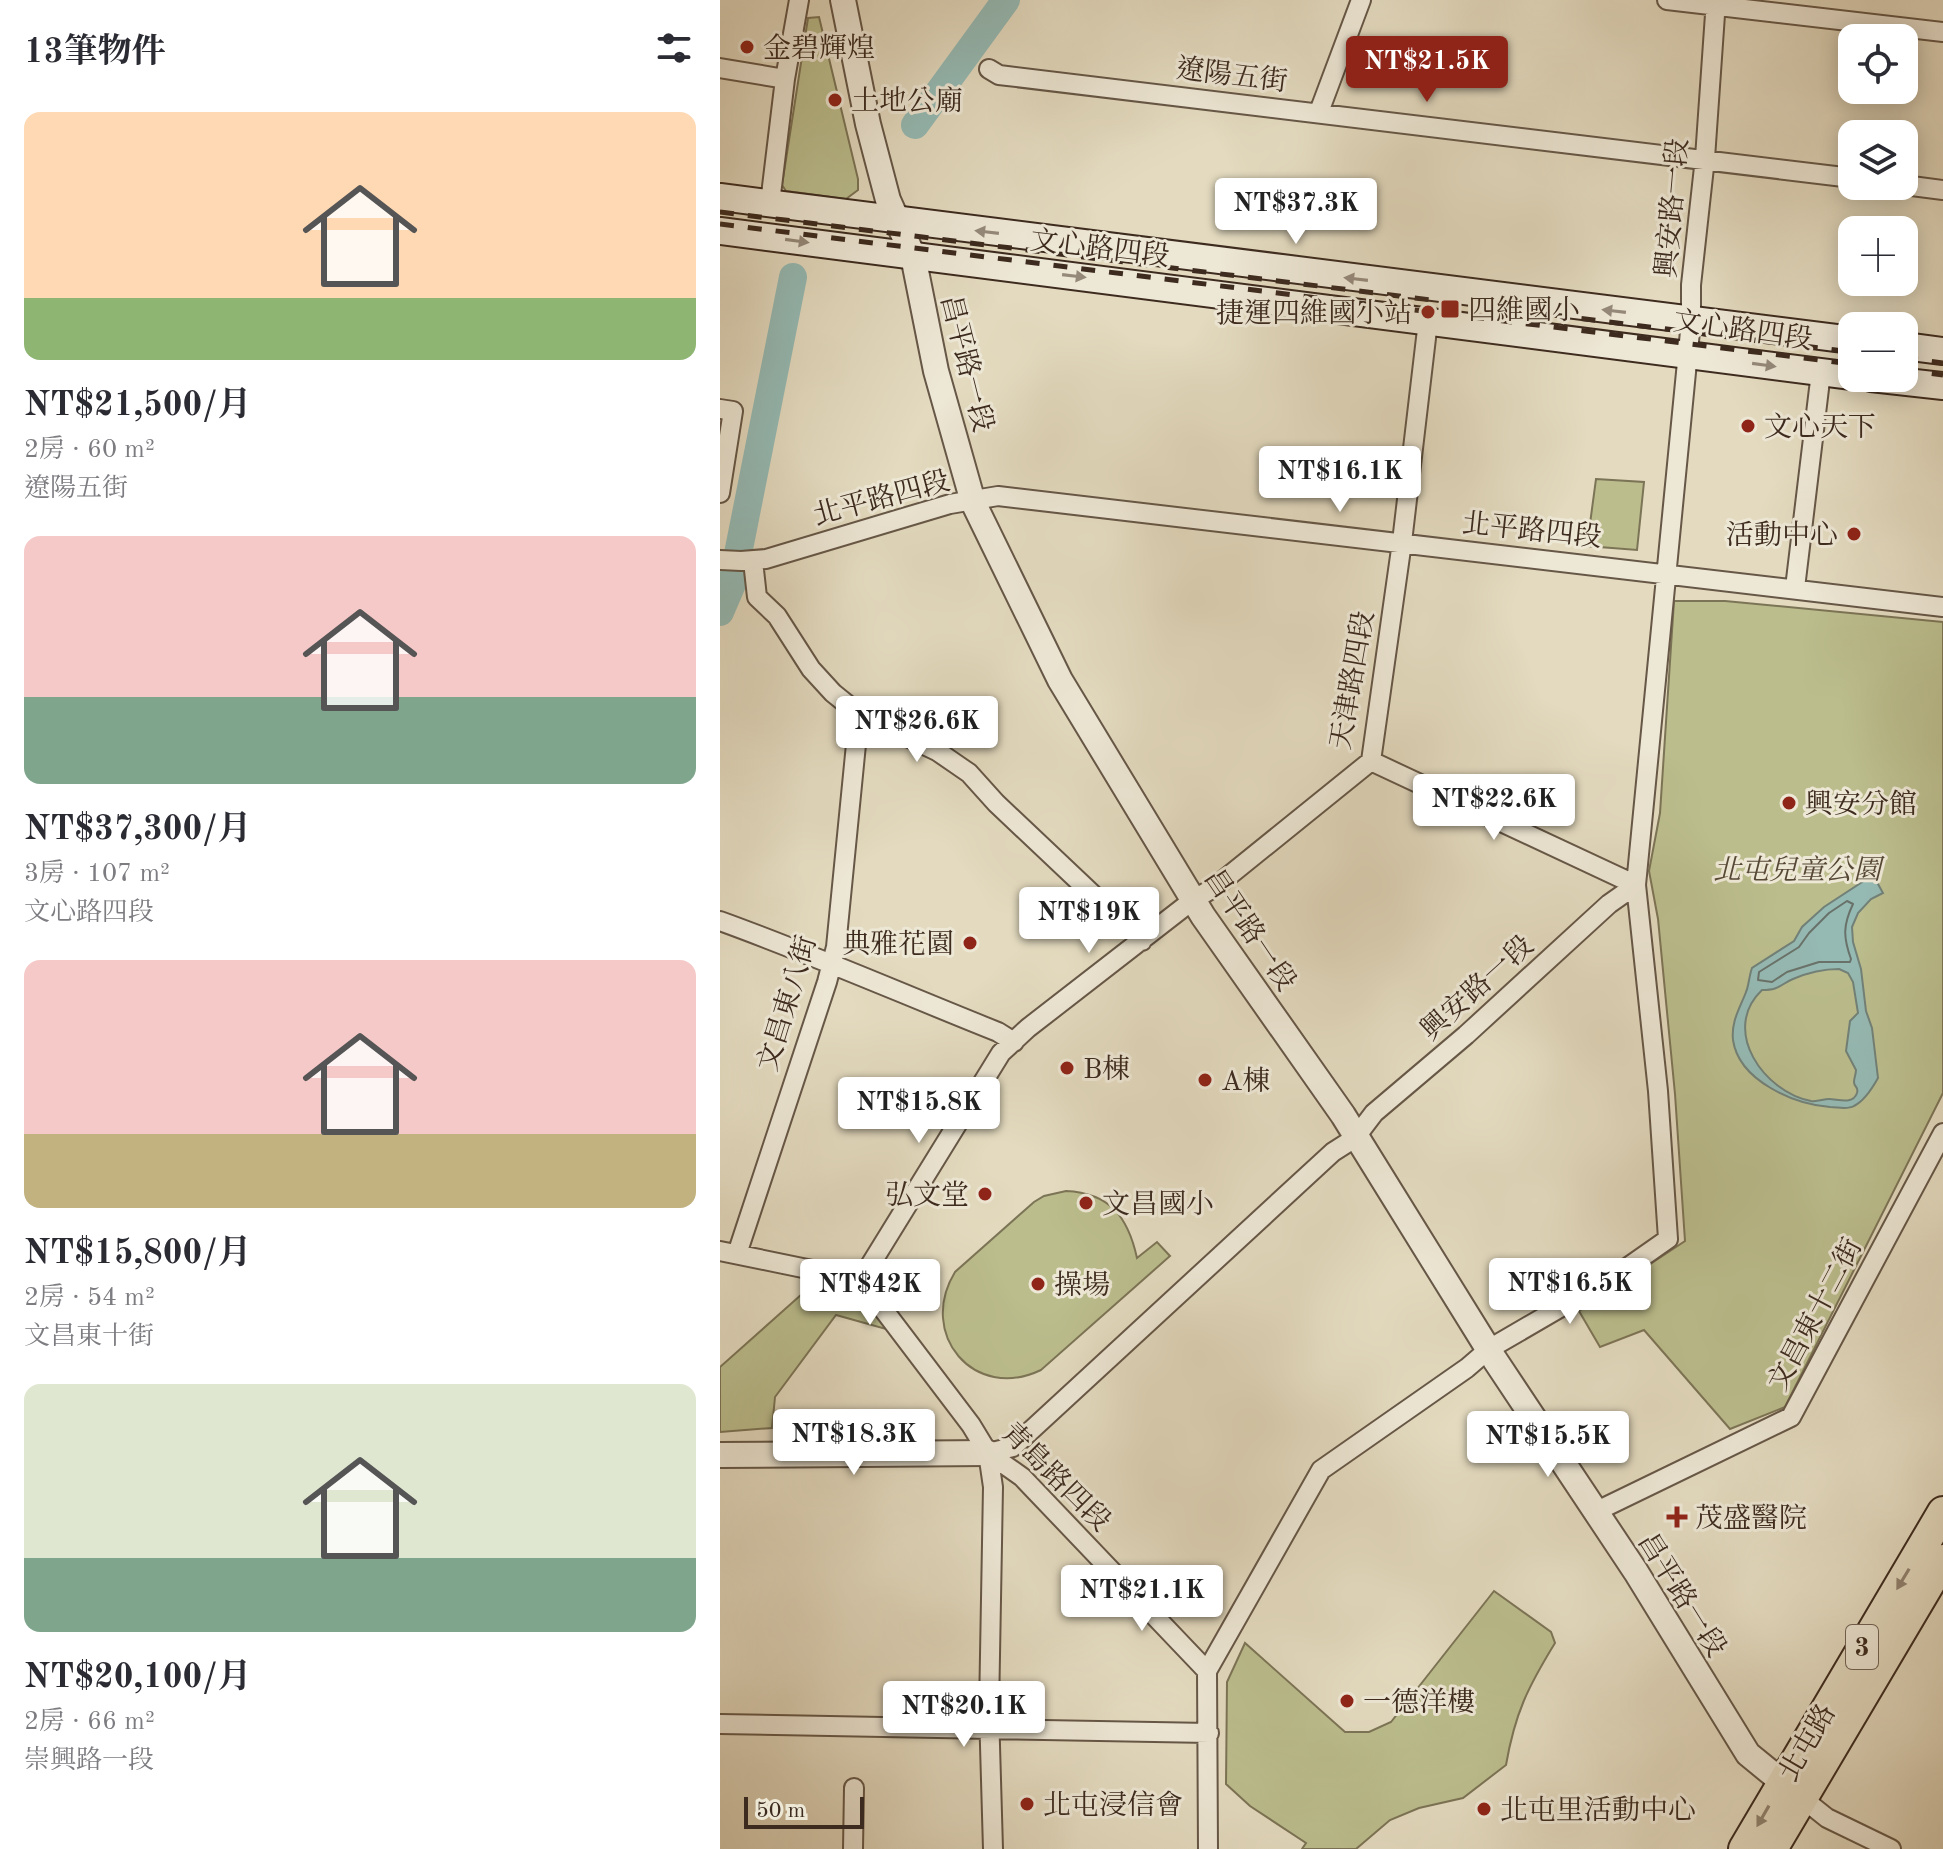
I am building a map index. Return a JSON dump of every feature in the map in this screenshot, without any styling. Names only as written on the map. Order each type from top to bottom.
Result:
[{"type":"main road","name":"文心路四段","points":[[720,197],[1838,338]]},
{"type":"main road","name":"文心路四段","points":[[720,231],[1838,374]]},
{"type":"main road","points":[[1918,348],[1943,351]]},
{"type":"main road","points":[[1918,383],[1943,386]]},
{"type":"main road","name":"北屯路","points":[[1772,1849],[1792,1790],[1943,1512]]},
{"type":"main road","name":"北屯路","points":[[1744,1849],[1792,1790],[1943,1560]]},
{"type":"street","name":"昌平路一段","points":[[843,0],[868,124],[895,221],[913,256],[936,371],[973,502],[1060,680],[1193,900],[1343,1115],[1489,1349],[1597,1511],[1748,1754],[1792,1790]]},
{"type":"street","points":[[1319,112],[1361,0]]},
{"type":"street","points":[[1667,0],[1716,3],[1943,32]]},
{"type":"street","name":"興安路一段","points":[[988,1453],[1013,1447],[1333,1152],[1355,1138],[1374,1113],[1466,1035],[1609,904],[1636,885],[1691,321],[1691,285],[1705,158],[1716,3]]},
{"type":"street","points":[[770,203],[797,9]]},
{"type":"street","points":[[720,68],[785,79]]},
{"type":"street","name":"遼陽五街","points":[[989,69],[999,75],[1838,176]]},
{"type":"street","points":[[1918,187],[1943,190]]},
{"type":"street","name":"天津路四段","points":[[861,1280],[1001,1053],[1028,1028],[1193,900],[1215,887],[1371,761],[1402,542],[1428,321]]},
{"type":"street","points":[[1795,588],[1821,372]]},
{"type":"street","points":[[720,493],[727,410]]},
{"type":"street","name":"北平路四段","points":[[720,560],[747,561],[950,504],[998,496],[1943,607]]},
{"type":"street","points":[[747,561],[757,597],[777,616],[811,669],[859,714],[937,751],[969,773],[996,803],[1142,941]]},
{"type":"street","name":"文昌東八街","points":[[728,1252],[836,947],[859,714]]},
{"type":"street","points":[[1208,1849],[1207,1671],[1321,1470],[1467,1368],[1489,1349],[1618,1274],[1668,1239],[1658,1091],[1636,885],[1371,761]]},
{"type":"street","points":[[720,921],[831,963],[844,971],[998,1032],[1014,1042]]},
{"type":"street","name":"文昌東十二街","points":[[1597,1511],[1791,1417],[1943,1133]]},
{"type":"street","points":[[728,1252],[861,1280]]},
{"type":"street","name":"青島路四段","points":[[861,1280],[971,1425],[988,1453],[1022,1477],[1207,1671]]},
{"type":"street","points":[[720,1455],[988,1453],[993,1487],[993,1849]]},
{"type":"street","points":[[720,1724],[1209,1733]]},
{"type":"street","points":[[853,1849],[854,1788]]},
{"type":"street","points":[[1792,1790],[1827,1818],[1891,1849]]},
{"type":"green space","points":[[819,17],[858,179],[858,190],[846,199],[786,191],[782,185],[808,18]]},
{"type":"green space","points":[[1596,479],[1644,482],[1637,550],[1587,546]]},
{"type":"green space","name":"北屯兒童公園","points":[[1674,601],[1725,601],[1943,622],[1943,1093],[1785,1407],[1730,1429],[1644,1330],[1600,1347],[1579,1311],[1685,1241],[1658,919],[1649,871],[1660,813]]},
{"type":"green space","points":[[1066,1191],[1094,1197],[1115,1210],[1128,1231],[1137,1258],[1157,1242],[1170,1256],[1041,1370],[1017,1378],[994,1377],[974,1369],[959,1356],[948,1339],[943,1318],[945,1295],[955,1272],[1034,1202],[1044,1196]]},
{"type":"green space","points":[[821,1277],[854,1284],[893,1331],[836,1315],[775,1397],[772,1428],[720,1432],[720,1367]]},
{"type":"green space","points":[[1494,1591],[1551,1632],[1555,1643],[1524,1701],[1506,1765],[1463,1798],[1419,1808],[1390,1820],[1356,1849],[1302,1849],[1306,1843],[1250,1806],[1226,1784],[1227,1682],[1245,1643],[1345,1732],[1369,1732],[1391,1722]]},
{"type":"water","points":[[1873,875],[1883,893],[1871,899],[1858,913],[1852,927],[1866,1011],[1872,1028],[1878,1078],[1861,1101],[1848,1108],[1800,1101],[1770,1088],[1746,1067],[1737,1055],[1733,1040],[1735,1021],[1752,968],[1794,941],[1802,927],[1824,907]],"holes":[[[1833,969],[1848,973],[1853,982],[1858,1013],[1850,1021],[1846,1051],[1856,1070],[1854,1082],[1857,1093],[1852,1099],[1816,1101],[1794,1095],[1778,1085],[1753,1057],[1745,1023],[1750,1006],[1762,990],[1776,988],[1804,975]]]},
{"type":"waterway","points":[[915,125],[1006,0]]},
{"type":"waterway","points":[[720,612],[732,584],[793,277]]},
{"type":"railway","points":[[720,212],[1838,350]]},
{"type":"railway","points":[[720,224],[1838,362]]},
{"type":"railway","points":[[1918,360],[1943,363]]},
{"type":"railway","points":[[1918,372],[1943,375]]},
{"type":"place","name":"金碧輝煌","points":[[747,47]]},
{"type":"place","name":"土地公廟","points":[[835,100]]},
{"type":"place","name":"四維國小","points":[[1450,309]]},
{"type":"place","name":"捷運四維國小站","points":[[1428,312]]},
{"type":"place","name":"文心天下","points":[[1748,426]]},
{"type":"place","name":"活動中心","points":[[1854,534]]},
{"type":"place","name":"興安分館","points":[[1789,803]]},
{"type":"place","name":"典雅花園","points":[[970,943]]},
{"type":"place","name":"B棟","points":[[1067,1068]]},
{"type":"place","name":"A棟","points":[[1205,1080]]},
{"type":"place","name":"弘文堂","points":[[985,1194]]},
{"type":"place","name":"文昌國小","points":[[1086,1203]]},
{"type":"place","name":"操場","points":[[1038,1284]]},
{"type":"place","name":"茂盛醫院","points":[[1677,1517]]},
{"type":"place","name":"一德洋樓","points":[[1347,1701]]},
{"type":"place","name":"北屯浸信會","points":[[1027,1804]]},
{"type":"place","name":"北屯里活動中心","points":[[1484,1809]]}]
